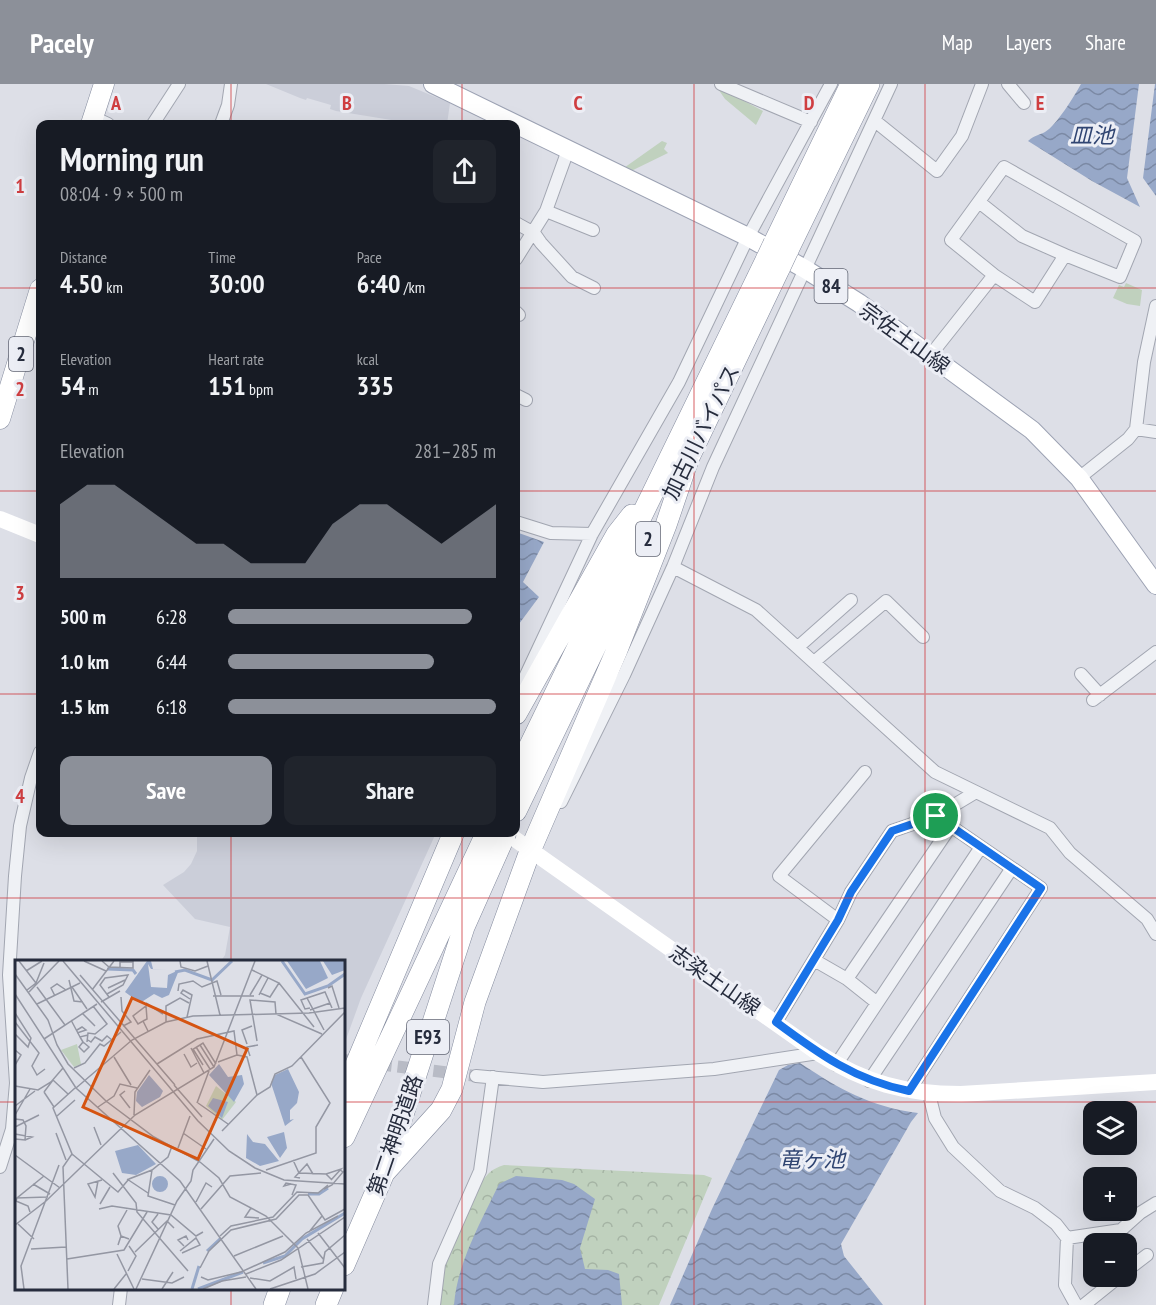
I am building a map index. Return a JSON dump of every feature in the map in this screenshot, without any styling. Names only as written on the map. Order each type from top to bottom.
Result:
[{"type":"highway","points":[[98,120],[104,84]]},
{"type":"highway","name":"加古川バイパス","points":[[520,803],[626,581],[688,460],[851,84]]},
{"type":"highway","name":"加古川バイパス","points":[[520,766],[658,484],[777,254],[869,84]]},
{"type":"highway","name":"2","points":[[0,418],[36,302]]},
{"type":"highway","points":[[384,1173],[441,1110],[452,1089],[475,1002],[530,851],[621,639],[666,525],[688,460]]},
{"type":"highway","points":[[520,707],[617,534],[658,484]]},
{"type":"highway","points":[[345,1108],[351,1076],[452,837]]},
{"type":"highway","name":"第二神明道路","points":[[345,1135],[497,837]]},
{"type":"highway","name":"第二神明道路","points":[[345,1263],[384,1173],[464,927],[497,837]]},
{"type":"highway","points":[[274,1305],[279,1290]]},
{"type":"highway","points":[[326,1305],[332,1290]]},
{"type":"main road","name":"宗佐土山線","points":[[434,84],[507,120]]},
{"type":"main road","name":"宗佐土山線","points":[[520,126],[748,237],[859,303],[929,357],[1032,430],[1078,478],[1156,585]]},
{"type":"main road","points":[[0,519],[36,533]]},
{"type":"main road","name":"志染土山線","points":[[497,837],[530,851],[818,1053],[836,1065],[869,1081],[929,1094],[1156,1082]]},
{"type":"street","points":[[156,120],[179,84]]},
{"type":"street","points":[[222,120],[228,105],[231,84]]},
{"type":"street","points":[[721,84],[811,122]]},
{"type":"street","points":[[520,687],[592,534],[679,382],[748,237],[831,84]]},
{"type":"street","points":[[530,851],[566,794],[624,675],[673,567],[713,467],[891,84]]},
{"type":"street","points":[[875,121],[937,171],[963,136],[982,84]]},
{"type":"street","points":[[1008,84],[1024,103]]},
{"type":"street","points":[[520,254],[546,211],[568,150]]},
{"type":"street","points":[[979,202],[1022,236],[1120,277],[1135,241],[1005,167],[979,202],[951,240],[994,275],[1035,302],[1065,255]]},
{"type":"street","points":[[546,211],[593,230]]},
{"type":"street","points":[[520,225],[534,233],[572,277],[594,288]]},
{"type":"street","points":[[929,357],[994,275]]},
{"type":"street","points":[[1078,478],[1128,439],[1136,429],[1144,362],[1156,306]]},
{"type":"street","points":[[1136,429],[1156,432]]},
{"type":"street","points":[[520,523],[551,533],[592,534]]},
{"type":"street","points":[[673,567],[756,610],[935,771],[1050,828],[1070,853],[1147,919],[1156,934]]},
{"type":"street","points":[[798,647],[851,600]]},
{"type":"street","points":[[814,662],[886,601],[923,638]]},
{"type":"street","points":[[1080,674],[1096,698],[1156,652]]},
{"type":"street","points":[[15,1077],[6,1023],[15,876],[20,826],[36,770]]},
{"type":"street","points":[[838,920],[779,876],[865,772]]},
{"type":"street","points":[[776,1022],[838,920],[851,892],[892,831],[936,816],[976,792]]},
{"type":"street","points":[[909,1091],[1041,888],[936,816]]},
{"type":"street","points":[[847,979],[951,826]]},
{"type":"street","points":[[836,1065],[981,847]]},
{"type":"street","points":[[869,1081],[1012,868]]},
{"type":"street","points":[[814,960],[847,979],[876,1002]]},
{"type":"street","points":[[476,1076],[543,1082],[714,1069],[818,1053]]},
{"type":"street","points":[[434,1305],[439,1264],[480,1171],[493,1077]]},
{"type":"street","points":[[0,1167],[12,1129],[15,1094]]},
{"type":"street","points":[[929,1094],[935,1118],[953,1148],[1000,1191],[1035,1208],[1056,1224],[1067,1238],[1065,1285],[1076,1305]]},
{"type":"street","points":[[1067,1238],[1121,1230],[1140,1213],[1156,1203]]},
{"type":"street","points":[[1137,1263],[1147,1255]]},
{"type":"street","points":[[1084,1305],[1106,1287]]},
{"type":"street","points":[[119,1305],[121,1290]]},
{"type":"shaded area","points":[[266,84],[409,86],[450,103],[448,120],[391,120],[336,111],[330,109],[331,105],[307,98],[306,100]]},
{"type":"shaded area","points":[[197,837],[434,837],[361,998],[345,1042],[345,960],[222,960],[225,955],[230,927],[195,919],[163,885],[184,872],[197,851]]},
{"type":"green space","points":[[716,86],[763,111],[756,125],[725,99]]},
{"type":"green space","points":[[662,141],[667,143],[664,149],[668,153],[627,173],[621,170]]},
{"type":"green space","points":[[1126,283],[1142,290],[1140,306],[1113,298],[1119,285],[1124,287]]},
{"type":"green space","points":[[504,1165],[704,1175],[712,1178],[659,1305],[439,1305],[444,1269],[466,1210],[473,1195],[488,1174]]},
{"type":"water","name":"皿池","points":[[1081,84],[1139,84],[1127,178],[1140,207],[1092,181],[1028,141],[1054,124]]},
{"type":"water","points":[[1156,84],[1156,196],[1143,178]]},
{"type":"water","points":[[520,533],[544,542],[523,582],[539,597],[520,623]]},
{"type":"water","name":"竜ヶ池","points":[[800,1063],[828,1081],[870,1101],[918,1113],[841,1244],[844,1256],[883,1305],[670,1305],[712,1209],[779,1070],[788,1065]]},
{"type":"water","points":[[516,1176],[562,1180],[574,1184],[595,1199],[580,1248],[585,1269],[608,1270],[619,1274],[622,1305],[454,1305],[465,1258],[499,1184]]},
{"type":"tunnel","points":[[345,1060],[476,1076]]},
{"type":"route","points":[[936,816],[1041,888],[909,1091],[869,1081],[836,1065],[776,1022],[838,920],[851,892],[892,831],[936,816]]}]
